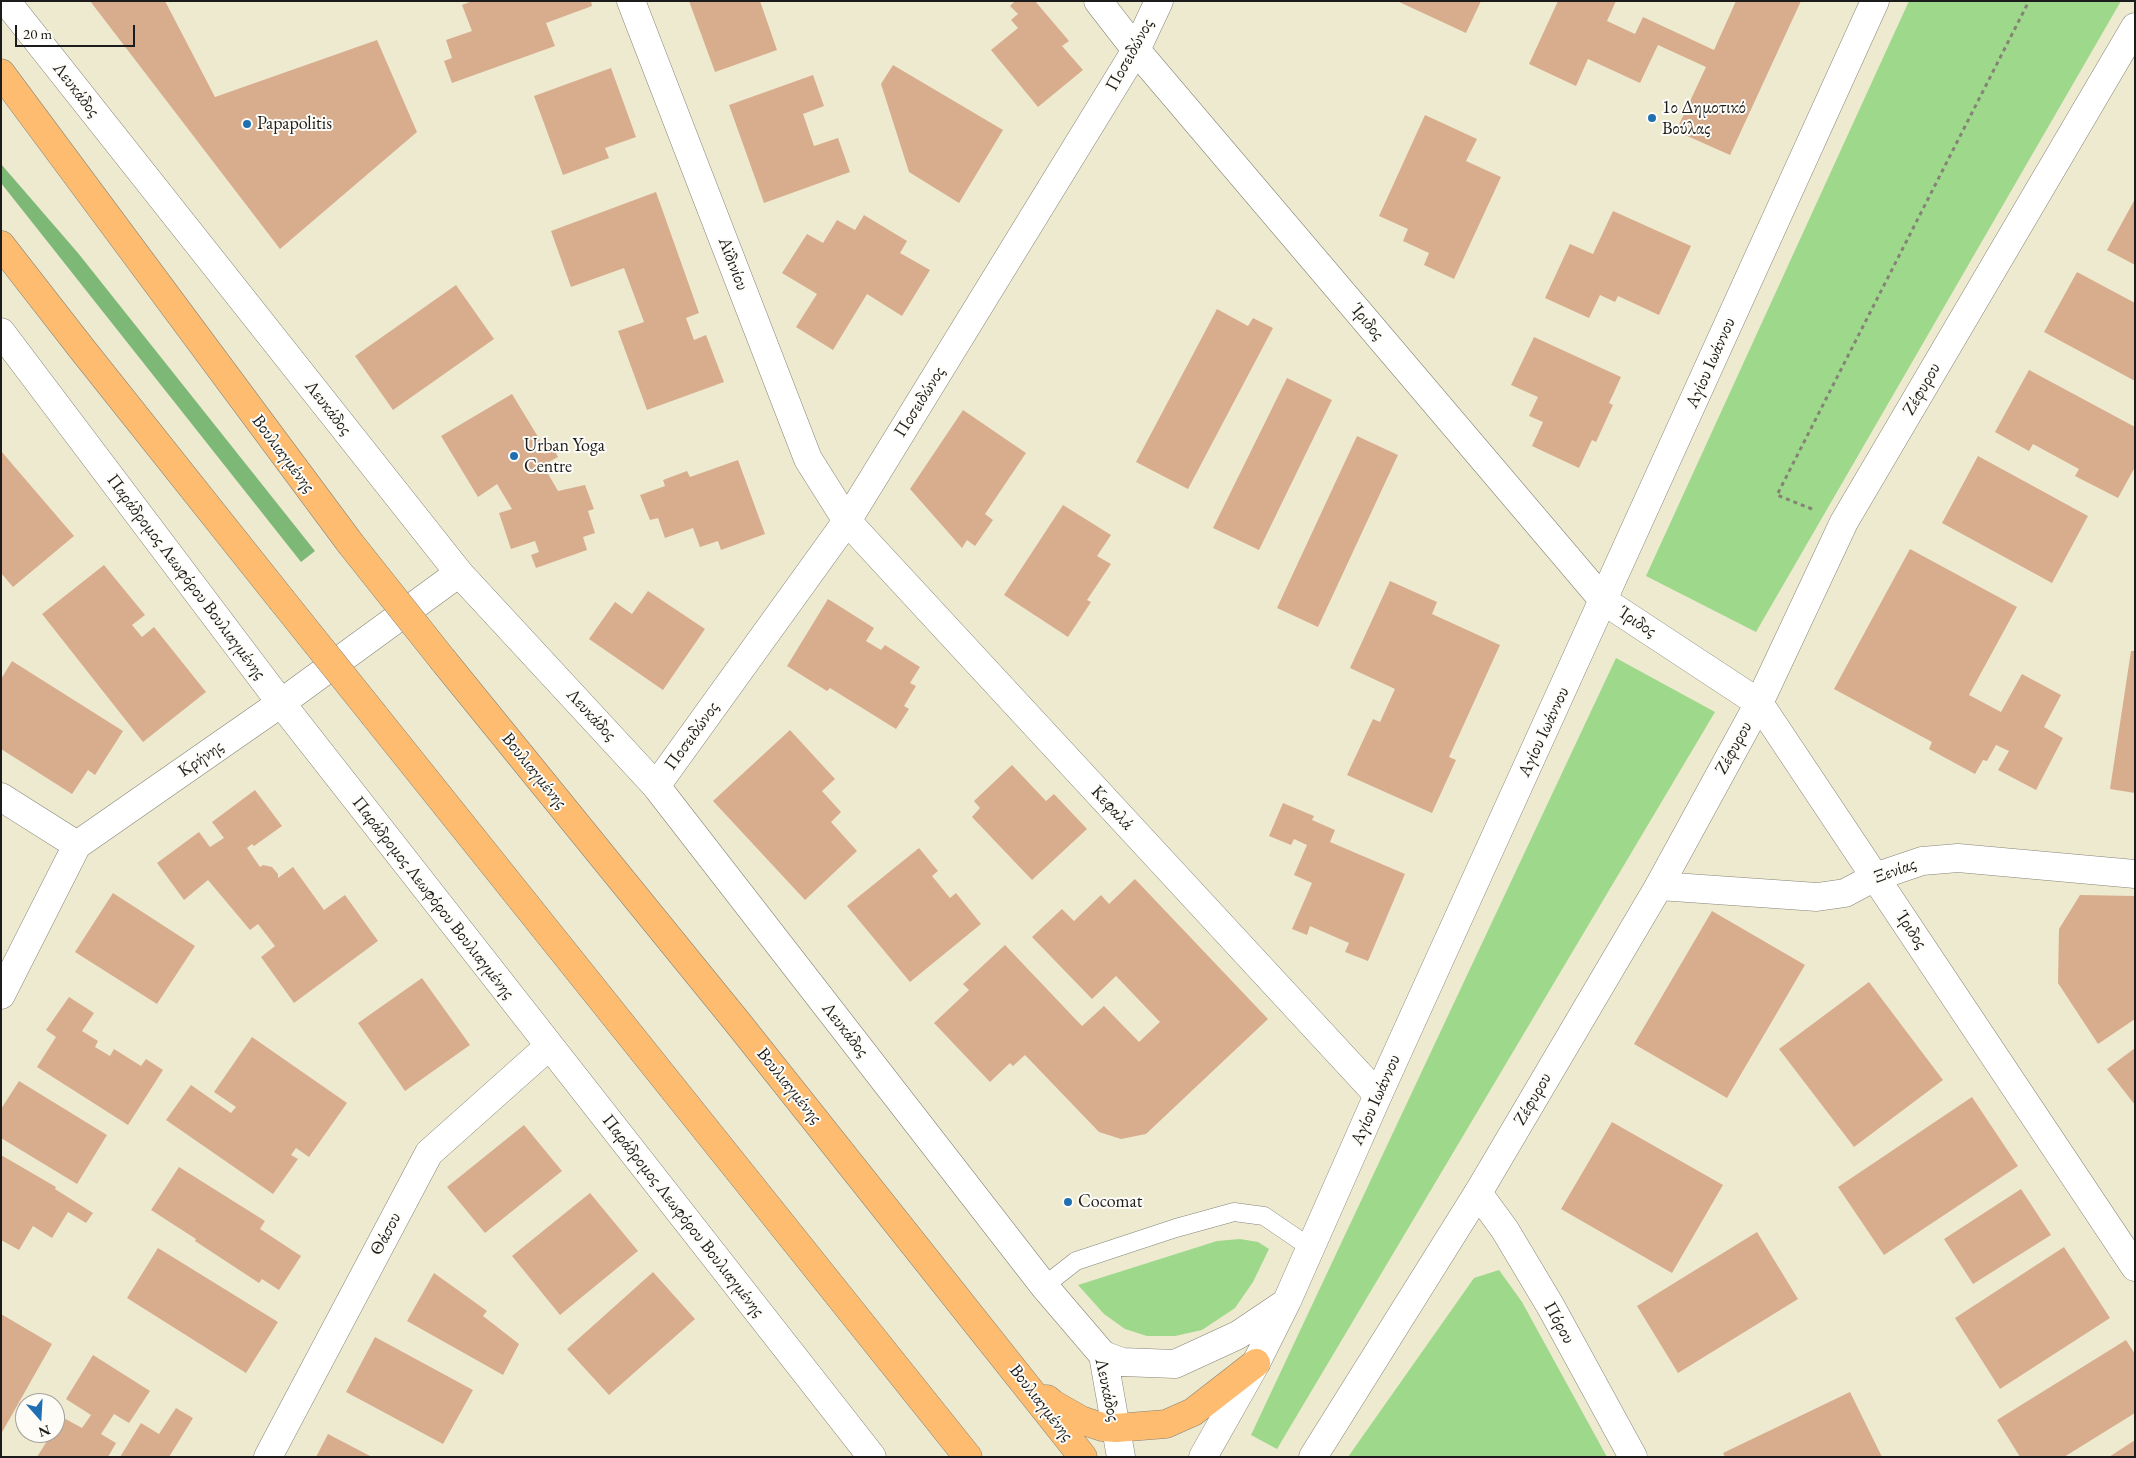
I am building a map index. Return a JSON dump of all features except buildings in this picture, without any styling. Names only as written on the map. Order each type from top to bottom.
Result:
[{"type":"main road","name":"Βουλιαγμένης","points":[[1,73],[350,543],[738,1023],[1084,1457]]},
{"type":"main road","points":[[1,244],[281,599],[968,1457]]},
{"type":"main road","points":[[988,1336],[1053,1404],[1081,1420],[1102,1427],[1116,1428],[1166,1424],[1193,1412],[1256,1363]]},
{"type":"street","name":"Λευκάδος","points":[[6,1],[459,573],[656,786],[1044,1286],[1103,1355],[1121,1457]]},
{"type":"street","name":"Αϊδινίου","points":[[632,1],[808,459],[847,521]]},
{"type":"street","name":"Ίριδος","points":[[1098,1],[1136,50],[1604,601],[1759,703],[2135,1267]]},
{"type":"street","name":"Ποσειδώνος","points":[[656,786],[847,521],[1136,50],[1159,1]]},
{"type":"street","name":"Αγίου Ιωάννου","points":[[1203,1457],[1256,1363],[1287,1302],[1378,1095],[1875,1]]},
{"type":"street","name":"Ζέφυρου","points":[[1313,1457],[1478,1193],[1659,886],[1759,703],[1844,522],[2135,28]]},
{"type":"street","name":"Παράδρομος Λεωφόρου Βουλιαγμένης","points":[[1,332],[281,703],[872,1457]]},
{"type":"street","name":"Κεφαλά","points":[[847,521],[1378,1095]]},
{"type":"street","name":"Κρήνης","points":[[1,995],[77,845],[281,703],[459,573]]},
{"type":"street","points":[[1,797],[77,845]]},
{"type":"street","name":"Ξενίας","points":[[1659,886],[1817,897],[1846,893],[1875,877],[1922,861],[1958,858],[2135,874]]},
{"type":"street","name":"Θάσου","points":[[268,1457],[429,1153],[549,1046]]},
{"type":"street","name":"Πόρου","points":[[1478,1193],[1505,1230],[1546,1298],[1633,1457]]},
{"type":"street","points":[[1103,1355],[1122,1362],[1175,1364],[1238,1335],[1287,1302]]},
{"type":"lane","points":[[1044,1286],[1076,1261],[1159,1233],[1234,1212],[1264,1216],[1311,1248]]},
{"type":"path","points":[[1844,522],[1777,494],[2029,1]]},
{"type":"green space","points":[[1909,1],[2121,1],[1756,632],[1646,576]]},
{"type":"green space","points":[[1,164],[78,253],[315,551],[301,562],[1,183]]},
{"type":"green space","points":[[1616,658],[1715,712],[1277,1449],[1251,1435]]},
{"type":"green space","points":[[1240,1239],[1258,1242],[1269,1249],[1253,1282],[1235,1308],[1202,1330],[1175,1336],[1147,1336],[1125,1329],[1104,1314],[1078,1285],[1217,1241]]},
{"type":"green space","points":[[1499,1270],[1522,1302],[1607,1457],[1348,1457],[1474,1278]]},
{"type":"place","name":"1ο Δημοτικό Βούλας","points":[[1652,118]]},
{"type":"place","name":"Papapolitis","points":[[247,124]]},
{"type":"place","name":"Urban Yoga Centre","points":[[514,456]]},
{"type":"place","name":"Cocomat","points":[[1068,1202]]}]
